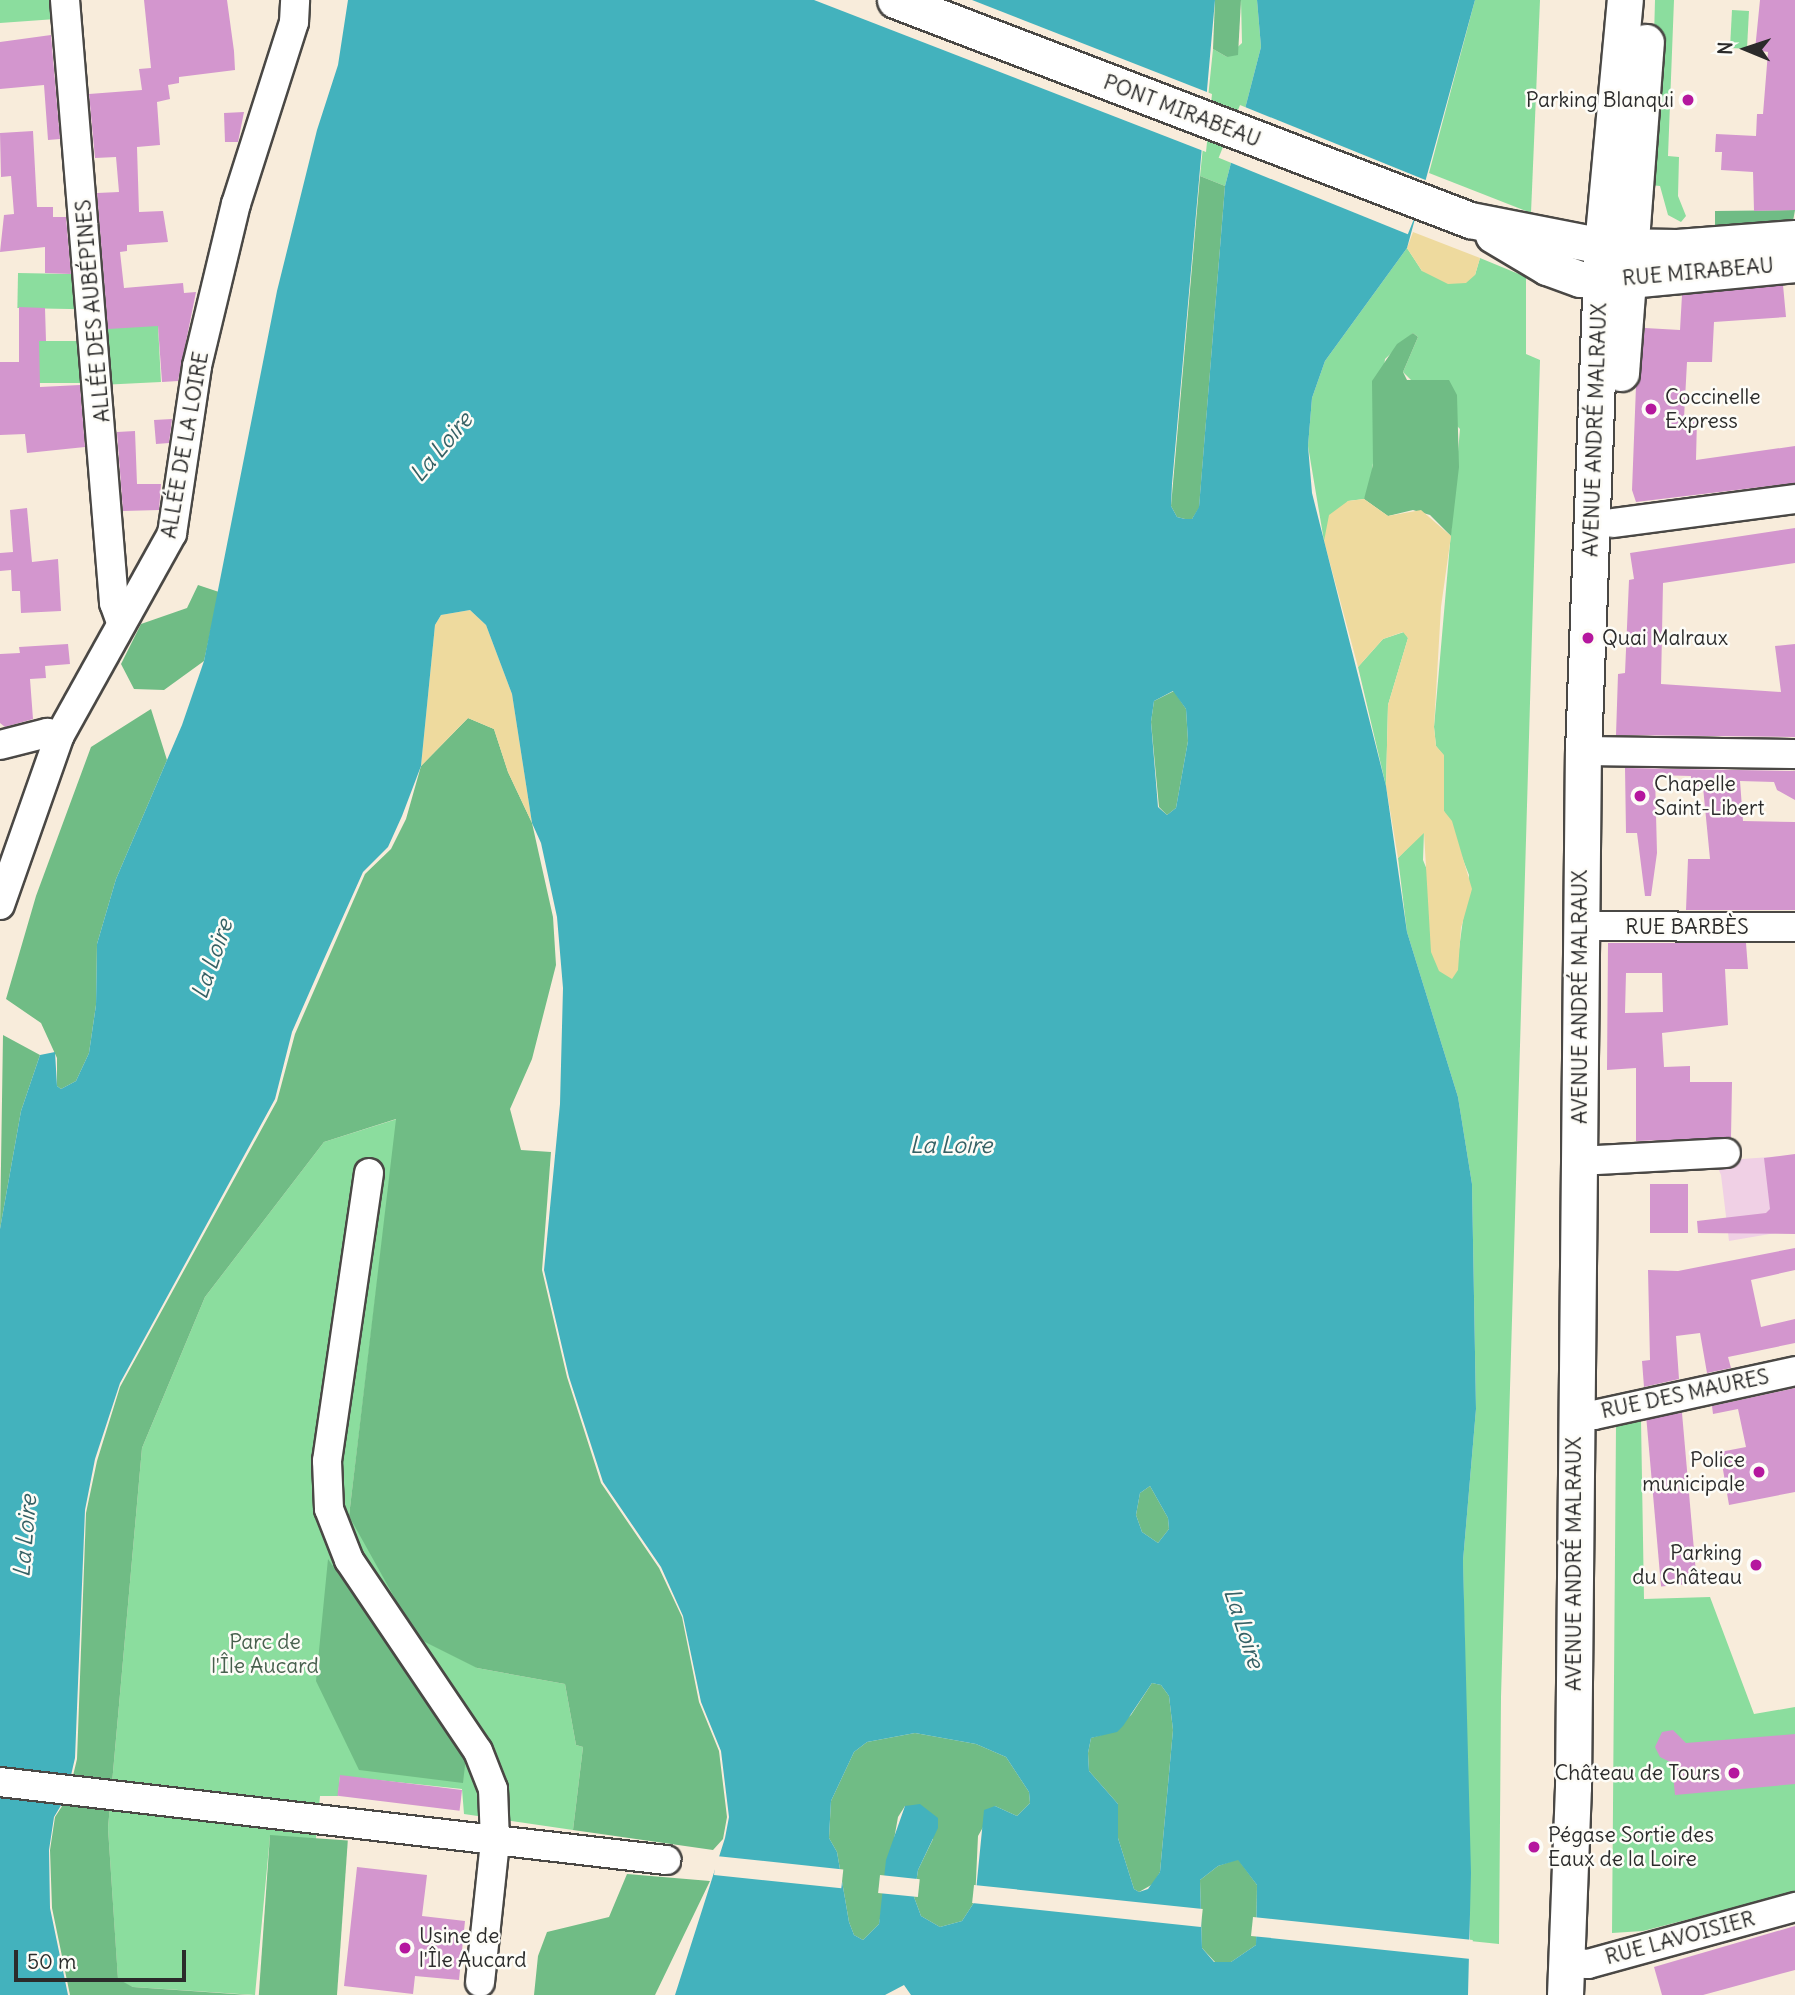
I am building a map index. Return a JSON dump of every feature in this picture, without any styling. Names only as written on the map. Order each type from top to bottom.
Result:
[{"type":"main road","name":"PONT MIRABEAU","points":[[895,0],[1469,220],[1602,262]]},
{"type":"main road","name":"AVENUE ANDRÉ MALRAUX","points":[[1576,1979],[1573,1787],[1584,1415],[1589,926],[1602,262],[1625,0]]},
{"type":"main road","name":"AVENUE ANDRÉ MALRAUX","points":[[1593,751],[1613,523],[1602,262],[1648,0]]},
{"type":"main road","name":"RUE MIRABEAU","points":[[1602,262],[1795,238]]},
{"type":"main road","name":"RUE MIRABEAU","points":[[1602,262],[1795,264]]},
{"type":"street","name":"ALLÉE DES AUBÉPINES","points":[[65,0],[114,603],[121,622]]},
{"type":"street","name":"ALLÉE DE LA LOIRE","points":[[0,905],[60,735],[74,717],[121,622],[172,534],[197,366],[236,204],[294,22],[295,0]]},
{"type":"street","points":[[1613,523],[1795,499]]},
{"type":"street","points":[[0,745],[47,733],[60,735]]},
{"type":"street","points":[[1593,751],[1795,754]]},
{"type":"street","name":"RUE BARBÈS","points":[[1589,926],[1795,927]]},
{"type":"street","points":[[1587,1161],[1726,1153]]},
{"type":"street","points":[[369,1173],[327,1461],[329,1509],[349,1560],[478,1751],[494,1788],[495,1842],[480,1982]]},
{"type":"street","name":"RUE DES MAURES","points":[[1584,1415],[1795,1371]]},
{"type":"street","points":[[0,1782],[666,1860]]},
{"type":"street","name":"RUE LAVOISIER","points":[[1576,1979],[1795,1907]]},
{"type":"shaded area","points":[[1784,1156],[1794,1230],[1729,1241],[1721,1175],[1715,1161]]},
{"type":"green space","points":[[0,0],[59,0],[56,19],[0,23]]},
{"type":"green space","points":[[1215,0],[1241,0],[1238,55],[1227,57],[1213,49]]},
{"type":"green space","points":[[1241,0],[1257,0],[1261,47],[1225,186],[1200,176],[1213,49],[1227,57],[1242,43]]},
{"type":"green space","points":[[1475,0],[1540,0],[1531,213],[1429,173]]},
{"type":"green space","points":[[1655,0],[1674,0],[1668,156],[1679,157],[1678,196],[1686,216],[1681,222],[1668,215],[1660,186],[1650,185]]},
{"type":"green space","points":[[1732,10],[1749,11],[1747,49],[1730,48]]},
{"type":"green space","points":[[1200,176],[1225,186],[1199,508],[1192,519],[1185,519],[1177,517],[1171,506]]},
{"type":"green space","points":[[1795,210],[1793,221],[1715,227],[1715,211]]},
{"type":"green space","points":[[1407,248],[1422,271],[1475,275],[1480,258],[1526,277],[1526,354],[1540,360],[1501,1697],[1499,1944],[1470,1941],[1463,1561],[1476,1409],[1472,1184],[1458,1097],[1407,932],[1398,858],[1424,831],[1423,860],[1459,949],[1469,875],[1444,811],[1444,756],[1436,746],[1434,727],[1460,429],[1403,372],[1418,337],[1413,333],[1385,359],[1370,489],[1364,499],[1348,501],[1324,541],[1308,446],[1312,398],[1325,361]]},
{"type":"green space","points":[[18,273],[83,274],[82,309],[17,308]]},
{"type":"green space","points":[[158,325],[161,382],[105,385],[102,328]]},
{"type":"green space","points":[[1413,333],[1418,337],[1403,372],[1407,380],[1449,380],[1457,395],[1459,467],[1451,536],[1430,515],[1413,510],[1388,516],[1364,499],[1373,465],[1372,381],[1397,344]]},
{"type":"green space","points":[[19,341],[88,341],[88,383],[19,383]]},
{"type":"green space","points":[[198,585],[219,592],[204,661],[164,690],[134,689],[121,664],[141,624],[187,608]]},
{"type":"green space","points":[[1404,632],[1408,638],[1388,705],[1386,786],[1358,667],[1383,639]]},
{"type":"green space","points":[[1174,691],[1186,709],[1188,741],[1176,808],[1167,815],[1159,807],[1151,722],[1154,701]]},
{"type":"green space","points":[[151,709],[167,760],[116,879],[97,944],[96,1005],[89,1053],[76,1081],[61,1089],[57,1086],[57,1058],[41,1023],[6,999],[36,896],[91,747]]},
{"type":"green space","points":[[468,718],[494,729],[508,772],[532,823],[553,917],[556,965],[532,1059],[510,1109],[521,1150],[551,1152],[542,1270],[567,1377],[601,1483],[659,1568],[682,1617],[699,1702],[719,1751],[727,1817],[723,1839],[713,1850],[573,1830],[583,1747],[576,1745],[565,1684],[477,1668],[417,1638],[349,1516],[396,1119],[324,1142],[205,1297],[142,1448],[108,1828],[118,1979],[133,1987],[249,1995],[70,1995],[52,1908],[50,1850],[55,1817],[68,1797],[77,1759],[86,1513],[97,1461],[120,1387],[277,1101],[295,1034],[365,874],[391,849],[406,819],[421,766]]},
{"type":"green space","points":[[3,1035],[40,1055],[21,1111],[0,1229]]},
{"type":"green space","name":"Parc de l'Île Aucard","points":[[397,1119],[349,1516],[477,1668],[565,1684],[576,1745],[583,1747],[573,1830],[464,1814],[462,1789],[340,1776],[338,1796],[320,1796],[316,1839],[270,1836],[255,1995],[133,1987],[118,1980],[108,1828],[142,1448],[205,1297],[324,1142]]},
{"type":"green space","points":[[1641,1419],[1644,1599],[1710,1597],[1754,1714],[1795,1707],[1795,1892],[1643,1931],[1612,1933],[1616,1425]]},
{"type":"green space","points":[[1150,1486],[1168,1518],[1169,1529],[1158,1543],[1142,1532],[1136,1515],[1140,1493]]},
{"type":"green space","points":[[328,1559],[444,1726],[467,1748],[463,1783],[359,1770],[316,1681]]},
{"type":"green space","points":[[1152,1683],[1161,1685],[1169,1696],[1173,1730],[1160,1872],[1153,1884],[1139,1892],[1134,1889],[1118,1838],[1118,1804],[1089,1771],[1088,1753],[1091,1738],[1108,1733],[1131,1715]]},
{"type":"green space","points":[[915,1733],[976,1744],[1006,1757],[1029,1792],[1030,1803],[1017,1816],[995,1806],[978,1836],[975,1901],[962,1921],[940,1927],[921,1916],[914,1897],[918,1870],[933,1839],[905,1806],[898,1817],[879,1924],[863,1940],[854,1935],[849,1922],[837,1852],[829,1838],[831,1801],[854,1752],[867,1742]]},
{"type":"green space","points":[[270,1835],[348,1840],[337,1995],[259,1995]]},
{"type":"green space","points":[[1238,1859],[1257,1885],[1256,1945],[1231,1962],[1215,1962],[1202,1948],[1200,1880],[1218,1866]]},
{"type":"green space","points":[[627,1874],[710,1881],[655,1995],[534,1995],[538,1956],[547,1932],[609,1917]]},
{"type":"sand","points":[[1413,232],[1480,258],[1475,275],[1466,283],[1448,284],[1422,271],[1407,248]]},
{"type":"sand","points":[[1364,499],[1388,516],[1421,510],[1451,536],[1441,607],[1434,727],[1436,746],[1444,755],[1444,811],[1452,821],[1472,889],[1461,928],[1458,970],[1452,979],[1439,971],[1431,952],[1424,833],[1398,858],[1386,786],[1388,705],[1408,638],[1403,632],[1383,639],[1358,667],[1324,541],[1329,515],[1348,501]]},
{"type":"sand","points":[[470,610],[486,625],[512,694],[532,823],[508,772],[494,729],[468,718],[421,766],[435,625],[441,615]]},
{"type":"water","name":"La Loire","points":[[348,0],[1215,0],[1171,506],[1177,517],[1192,519],[1199,507],[1225,186],[1261,47],[1257,0],[1475,0],[1407,248],[1325,361],[1312,398],[1308,446],[1312,493],[1386,786],[1407,932],[1458,1097],[1472,1184],[1476,1409],[1463,1561],[1471,1873],[1468,1995],[911,1995],[904,1985],[885,1995],[675,1995],[725,1838],[729,1817],[721,1751],[701,1702],[683,1616],[661,1567],[603,1482],[569,1377],[544,1270],[560,1104],[563,988],[557,917],[541,843],[532,823],[512,694],[486,625],[470,610],[441,615],[435,625],[421,766],[402,816],[388,847],[363,872],[292,1032],[275,1099],[120,1383],[95,1459],[85,1510],[75,1758],[66,1797],[54,1817],[49,1850],[50,1908],[68,1995],[0,1995],[0,1229],[21,1111],[40,1055],[55,1052],[57,1086],[61,1089],[76,1081],[89,1053],[96,1005],[97,944],[116,879],[182,725],[204,661],[277,291],[317,130],[338,65]],"holes":[[[1173,691],[1186,709],[1188,741],[1176,808],[1167,815],[1158,807],[1151,722],[1154,701]],[[1150,1486],[1168,1518],[1169,1529],[1158,1543],[1142,1532],[1136,1515],[1140,1493]],[[1152,1683],[1161,1685],[1169,1696],[1173,1730],[1160,1872],[1148,1889],[1139,1892],[1134,1889],[1118,1838],[1118,1804],[1089,1771],[1091,1738],[1117,1732]],[[915,1733],[976,1744],[1006,1757],[1029,1792],[1030,1803],[1017,1816],[995,1806],[984,1810],[975,1901],[962,1921],[940,1927],[921,1916],[914,1897],[918,1870],[938,1828],[938,1818],[920,1804],[905,1806],[886,1860],[879,1924],[863,1940],[854,1935],[849,1922],[837,1852],[829,1838],[831,1801],[854,1752],[867,1742]],[[1238,1860],[1257,1885],[1256,1945],[1231,1962],[1214,1962],[1202,1948],[1200,1880],[1218,1866]]]},
{"type":"pier","points":[[814,0],[972,0],[1212,94],[1206,152]]},
{"type":"pier","points":[[1240,105],[1429,181],[1408,234],[1219,158]]},
{"type":"pier","points":[[716,1856],[843,1869],[841,1888],[714,1875]]},
{"type":"pier","points":[[880,1875],[920,1879],[918,1897],[878,1893]]},
{"type":"pier","points":[[974,1885],[1203,1909],[1201,1927],[972,1903]]},
{"type":"pier","points":[[1253,1917],[1473,1940],[1471,1959],[1251,1936]]},
{"type":"building","points":[[144,0],[227,0],[234,51],[235,70],[179,77],[179,83],[168,85],[170,99],[157,102],[160,145],[137,147],[139,212],[163,211],[168,242],[127,245],[127,251],[120,252],[124,288],[183,283],[184,293],[196,292],[178,381],[162,382],[158,326],[108,329],[97,193],[119,192],[116,157],[95,158],[89,94],[142,90],[139,69],[151,68]]},
{"type":"building","points":[[1760,0],[1795,0],[1795,210],[1754,211],[1753,172],[1721,170],[1722,152],[1715,152],[1716,134],[1756,136],[1757,114],[1763,114],[1768,52],[1755,50]]},
{"type":"building","points":[[51,35],[60,139],[48,140],[44,85],[0,89],[0,42]]},
{"type":"building","points":[[244,112],[238,142],[225,142],[224,113]]},
{"type":"building","points":[[33,131],[37,207],[53,207],[53,217],[66,217],[71,274],[45,273],[45,247],[0,252],[4,215],[14,214],[11,176],[1,177],[0,133]]},
{"type":"building","points":[[1783,285],[1786,317],[1714,322],[1712,362],[1687,362],[1684,418],[1697,419],[1696,460],[1795,446],[1795,483],[1636,502],[1632,490],[1636,386],[1645,328],[1680,330],[1682,295]]},
{"type":"building","points":[[19,307],[45,308],[46,341],[39,341],[40,387],[80,385],[85,447],[27,453],[25,434],[0,435],[0,362],[19,362]]},
{"type":"building","points":[[172,419],[169,443],[156,444],[154,420]]},
{"type":"building","points":[[135,431],[137,484],[161,484],[159,510],[123,511],[117,432]]},
{"type":"building","points":[[27,508],[32,562],[58,559],[61,611],[21,613],[20,591],[12,591],[11,570],[0,571],[0,553],[13,552],[10,510]]},
{"type":"building","points":[[1795,528],[1795,563],[1663,583],[1661,684],[1781,692],[1775,646],[1795,644],[1795,737],[1616,735],[1618,674],[1625,673],[1629,580],[1634,579],[1630,553]]},
{"type":"building","points":[[68,644],[70,664],[45,666],[46,678],[30,679],[33,719],[5,727],[0,723],[0,654],[20,653],[19,647]]},
{"type":"building","points":[[1625,768],[1795,771],[1795,800],[1777,790],[1774,782],[1740,781],[1743,821],[1795,822],[1795,910],[1686,910],[1688,859],[1710,859],[1703,787],[1691,787],[1691,776],[1655,775],[1657,853],[1651,896],[1645,896],[1637,833],[1626,833]]},
{"type":"building","points":[[1608,943],[1746,943],[1748,969],[1725,969],[1728,1025],[1662,1033],[1664,1067],[1690,1066],[1690,1082],[1732,1082],[1731,1138],[1636,1141],[1636,1068],[1607,1070]],"holes":[[[1626,973],[1662,973],[1663,1012],[1625,1013]]]},
{"type":"building","points":[[1795,1154],[1795,1234],[1698,1233],[1697,1221],[1766,1213],[1770,1209],[1764,1158]]},
{"type":"building","points":[[1650,1184],[1688,1184],[1688,1233],[1650,1233]]},
{"type":"building","points":[[1795,1248],[1795,1270],[1751,1280],[1761,1327],[1795,1319],[1795,1343],[1728,1357],[1731,1368],[1707,1373],[1700,1333],[1676,1336],[1679,1379],[1644,1387],[1642,1361],[1650,1360],[1648,1270],[1678,1271]]},
{"type":"building","points":[[1795,1388],[1795,1492],[1729,1505],[1720,1452],[1746,1447],[1738,1409],[1713,1414],[1712,1406]]},
{"type":"building","points":[[1682,1413],[1697,1583],[1661,1586],[1646,1416]]},
{"type":"building","name":"Château de Tours","points":[[1673,1730],[1686,1743],[1795,1734],[1795,1784],[1675,1795],[1672,1763],[1660,1757],[1655,1747],[1662,1732]]},
{"type":"building","points":[[340,1775],[462,1790],[460,1811],[337,1796]]},
{"type":"building","name":"Usine de l'Île Aucard","points":[[357,1867],[427,1875],[422,1916],[465,1921],[459,1980],[415,1976],[413,1994],[344,1986]]},
{"type":"building","points":[[1795,1926],[1795,1970],[1703,1995],[1662,1995],[1654,1967]]},
{"type":"place","name":"Parking Blanqui","points":[[1688,100]]},
{"type":"place","name":"Coccinelle Express","points":[[1651,409]]},
{"type":"place","name":"Quai Malraux","points":[[1588,638]]},
{"type":"place","name":"Chapelle Saint-Libert","points":[[1640,796]]},
{"type":"place","name":"Police municipale","points":[[1759,1472]]},
{"type":"place","name":"Parking du Château","points":[[1756,1565]]},
{"type":"place","name":"Château de Tours","points":[[1734,1773]]},
{"type":"place","name":"Pégase Sortie des Eaux de la Loire","points":[[1534,1847]]},
{"type":"place","name":"Usine de l'Île Aucard","points":[[405,1948]]}]
